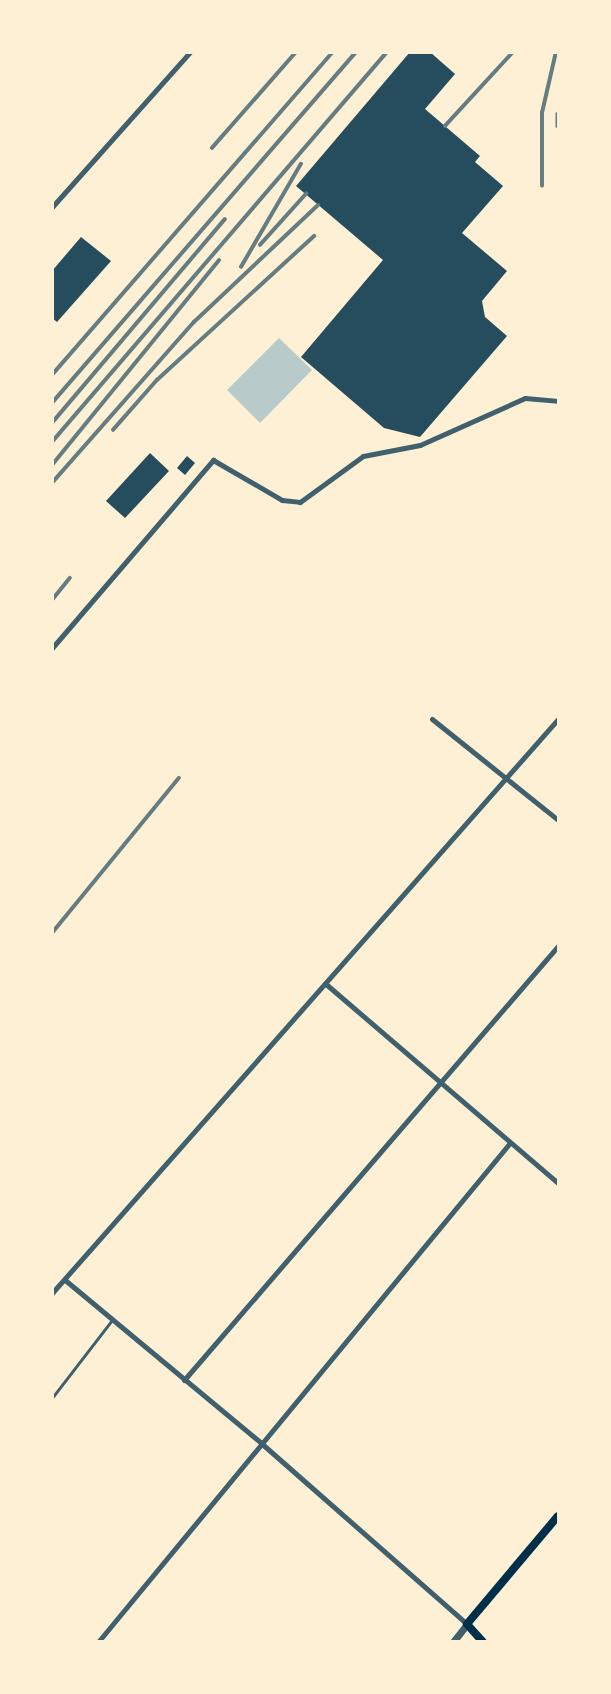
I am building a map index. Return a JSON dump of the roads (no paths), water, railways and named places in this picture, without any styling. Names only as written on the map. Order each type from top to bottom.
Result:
[{"type":"main road","points":[[483,1642],[467,1624],[558,1516]]},
{"type":"street","points":[[52,207],[190,52]]},
{"type":"street","points":[[52,648],[213,460],[282,500],[300,502],[363,456],[420,445],[525,398],[558,401]]},
{"type":"street","points":[[432,719],[508,777],[558,820]]},
{"type":"street","points":[[52,1293],[327,985],[558,719]]},
{"type":"street","points":[[184,1380],[558,946]]},
{"type":"street","points":[[327,985],[440,1085],[558,1183]]},
{"type":"street","points":[[98,1642],[509,1144]]},
{"type":"street","points":[[65,1280],[261,1443],[467,1624],[453,1642]]},
{"type":"lane","points":[[52,1398],[112,1320]]},
{"type":"railway","points":[[212,148],[296,52]]},
{"type":"railway","points":[[52,375],[333,52]]},
{"type":"railway","points":[[52,403],[356,52]]},
{"type":"railway","points":[[52,442],[387,52]]},
{"type":"railway","points":[[445,126],[513,52]]},
{"type":"railway","points":[[542,186],[542,113],[556,52]]},
{"type":"railway","points":[[558,114],[558,126]]},
{"type":"railway","points":[[241,267],[301,164]]},
{"type":"railway","points":[[260,245],[306,194]]},
{"type":"railway","points":[[52,483],[194,322],[318,205]]},
{"type":"railway","points":[[52,423],[225,219]]},
{"type":"railway","points":[[113,430],[157,380],[314,236]]},
{"type":"railway","points":[[52,465],[219,260]]},
{"type":"railway","points":[[52,600],[70,578]]},
{"type":"railway","points":[[52,933],[179,778]]}]
